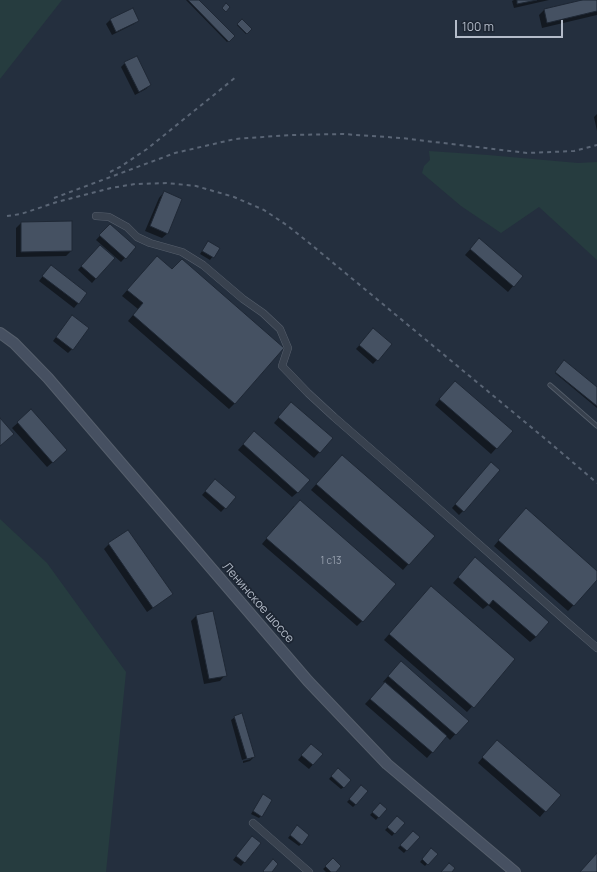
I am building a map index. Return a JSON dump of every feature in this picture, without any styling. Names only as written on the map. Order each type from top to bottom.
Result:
[{"type":"street","points":[[96,216],[109,217],[127,227],[137,237],[150,243],[182,252],[203,265],[238,296],[263,313],[280,329],[288,348],[282,366],[287,372],[308,393],[597,648]]},
{"type":"street","name":"Ленинское шоссе","points":[[0,333],[14,344],[48,378],[302,675],[387,764],[515,872]]},
{"type":"street","points":[[253,823],[309,872]]},
{"type":"lane","points":[[550,385],[597,426]]},
{"type":"green space","points":[[0,0],[62,0],[0,79]]},
{"type":"green space","points":[[429,151],[578,163],[597,162],[597,260],[539,207],[501,233],[461,206],[422,173],[424,166],[430,160]]},
{"type":"green space","points":[[0,519],[47,563],[126,672],[106,872],[0,872]]},
{"type":"building","points":[[188,0],[199,0],[235,36],[229,42]]},
{"type":"building","points":[[517,0],[537,0],[517,4]]},
{"type":"building","points":[[582,0],[597,0],[597,11],[547,23],[544,9]]},
{"type":"building","points":[[226,3],[230,7],[226,12],[222,8]]},
{"type":"building","points":[[133,8],[139,21],[116,32],[110,19]]},
{"type":"building","points":[[242,19],[252,29],[247,34],[237,24]]},
{"type":"building","points":[[137,56],[151,85],[139,92],[124,62]]},
{"type":"building","points":[[164,191],[182,199],[168,234],[150,226]]},
{"type":"building","points":[[72,221],[72,251],[21,252],[21,222]]},
{"type":"building","points":[[110,224],[136,247],[126,259],[99,235]]},
{"type":"building","points":[[479,238],[523,276],[514,287],[470,249]]},
{"type":"building","points":[[208,241],[220,248],[214,258],[202,251]]},
{"type":"building","points":[[100,245],[115,258],[96,279],[81,266]]},
{"type":"building","points":[[157,256],[172,269],[182,259],[284,348],[235,404],[133,315],[143,303],[127,290]]},
{"type":"building","points":[[51,265],[87,293],[79,304],[42,276]]},
{"type":"building","points":[[72,315],[89,328],[73,350],[56,337]]},
{"type":"building","points":[[373,328],[392,344],[378,361],[359,345]]},
{"type":"building","points":[[564,360],[597,387],[597,406],[555,372]]},
{"type":"building","points":[[455,381],[513,431],[497,449],[439,399]]},
{"type":"building","points":[[291,402],[333,438],[320,453],[278,417]]},
{"type":"building","points":[[31,409],[67,450],[53,463],[17,422]]},
{"type":"building","points":[[0,418],[14,434],[0,446]]},
{"type":"building","points":[[254,431],[310,480],[298,493],[243,444]]},
{"type":"building","points":[[342,455],[435,536],[409,565],[316,484]]},
{"type":"building","points":[[491,462],[500,470],[464,512],[455,504]]},
{"type":"building","points":[[215,479],[236,497],[226,509],[205,491]]},
{"type":"building","points":[[300,500],[396,584],[363,622],[266,538]]},
{"type":"building","points":[[526,508],[597,571],[597,580],[574,606],[498,540]]},
{"type":"building","points":[[128,530],[173,594],[153,608],[108,543]]},
{"type":"building","points":[[475,557],[549,622],[536,637],[493,600],[489,605],[458,577]]},
{"type":"building","points":[[431,586],[515,659],[474,708],[389,634]]},
{"type":"building","points":[[213,611],[227,676],[209,679],[196,615]]},
{"type":"building","points":[[401,661],[469,721],[456,735],[388,676]]},
{"type":"building","points":[[385,682],[447,736],[433,753],[370,699]]},
{"type":"building","points":[[242,713],[255,757],[247,759],[234,716]]},
{"type":"building","points":[[497,740],[561,795],[546,812],[482,757]]},
{"type":"building","points":[[311,744],[323,754],[313,765],[301,755]]},
{"type":"building","points":[[338,768],[351,780],[344,788],[331,776]]},
{"type":"building","points":[[361,785],[368,791],[356,805],[349,799]]},
{"type":"building","points":[[263,794],[272,800],[262,817],[253,811]]},
{"type":"building","points":[[380,803],[387,809],[379,818],[372,812]]},
{"type":"building","points":[[397,816],[405,823],[395,834],[387,827]]},
{"type":"building","points":[[297,825],[309,835],[302,845],[290,835]]},
{"type":"building","points":[[413,831],[420,837],[407,851],[400,845]]},
{"type":"building","points":[[252,836],[261,843],[245,863],[236,856]]},
{"type":"building","points":[[431,848],[438,854],[428,865],[422,859]]},
{"type":"building","points":[[597,853],[597,871],[580,872]]},
{"type":"building","points":[[333,858],[341,866],[336,872],[331,872],[325,866]]},
{"type":"building","points":[[273,859],[278,864],[272,872],[264,872],[263,871]]},
{"type":"building","points":[[449,863],[455,868],[452,872],[441,872]]},
{"type":"railway","points":[[110,172],[147,149],[236,77]]},
{"type":"railway","points":[[54,198],[175,153],[235,139],[290,135],[343,134],[401,138],[527,153],[574,151],[597,145]]},
{"type":"railway","points":[[7,216],[21,214],[57,202],[111,188],[135,184],[167,183],[196,186],[234,197],[264,210],[308,242],[597,483]]}]
